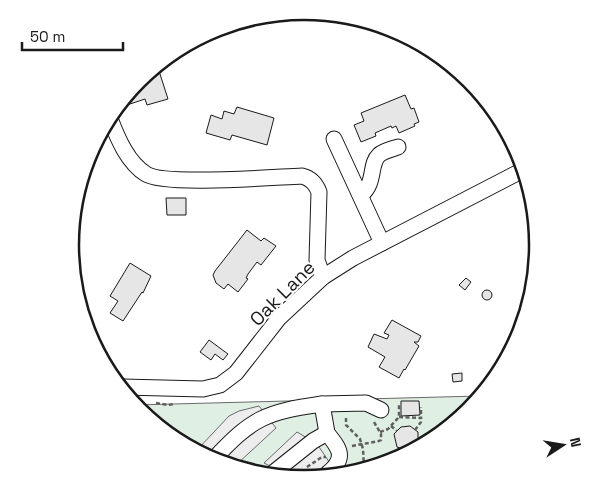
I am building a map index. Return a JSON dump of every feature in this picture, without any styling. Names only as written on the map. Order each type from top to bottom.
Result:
[{"type":"street","points":[[113,126],[117,137],[132,161],[146,175],[175,180],[302,176],[308,178],[318,188],[317,260],[323,277]]},
{"type":"street","points":[[334,139],[382,243]]},
{"type":"street","points":[[360,195],[370,185],[379,155],[398,147]]},
{"type":"street","name":"Oak Lane","points":[[130,387],[203,389],[220,385],[236,373],[280,318],[323,277],[353,258],[517,173]]},
{"type":"street","points":[[219,453],[247,426],[284,410],[322,404],[366,403],[375,414]]},
{"type":"street","points":[[322,404],[327,433],[340,452],[337,464],[329,468]]},
{"type":"street","points":[[279,469],[313,441],[327,433]]},
{"type":"path","points":[[380,432],[391,426],[399,417],[399,403]]},
{"type":"path","points":[[415,430],[421,422],[421,407]]},
{"type":"path","points":[[350,447],[379,442],[382,437],[375,414]]},
{"type":"path","points":[[346,416],[346,425],[360,439],[362,444],[364,462]]},
{"type":"path","points":[[399,417],[421,418]]},
{"type":"path","points":[[391,426],[397,431]]},
{"type":"path","points":[[307,467],[322,456],[326,457],[329,468]]},
{"type":"green space","points":[[470,396],[441,424],[404,447],[348,466],[319,470],[289,470],[260,466],[218,453],[191,440],[167,424],[146,405]]},
{"type":"shaded area","points":[[259,406],[276,428],[241,461],[201,446],[229,416],[239,411]]},
{"type":"shaded area","points":[[297,432],[317,444],[333,468],[289,470],[271,468],[264,463]]},
{"type":"building","points":[[160,73],[168,99],[147,105],[145,99],[128,105]]},
{"type":"building","points":[[405,95],[411,109],[414,108],[419,122],[414,124],[415,126],[399,133],[396,126],[392,128],[391,126],[375,133],[376,136],[361,142],[354,125],[364,121],[361,113]]},
{"type":"building","points":[[237,107],[274,118],[267,145],[232,135],[230,140],[206,133],[211,115],[222,119],[224,111],[234,114]]},
{"type":"building","points":[[166,198],[186,198],[186,215],[167,215]]},
{"type":"building","points":[[247,230],[261,241],[264,238],[276,246],[261,265],[257,262],[238,292],[228,284],[224,289],[216,283],[213,275]]},
{"type":"building","points":[[130,263],[151,276],[143,293],[123,321],[110,313],[118,301],[110,296]]},
{"type":"building","points":[[466,278],[471,282],[465,290],[459,285]]},
{"type":"building","points":[[485,290],[489,290],[492,295],[491,299],[485,300],[482,297],[482,293]]},
{"type":"building","points":[[392,320],[421,336],[418,342],[414,342],[419,346],[399,378],[379,367],[385,357],[368,347],[374,334],[387,339],[389,335],[384,333]]},
{"type":"building","points":[[209,340],[228,354],[223,360],[215,354],[211,360],[200,352]]},
{"type":"building","points":[[462,373],[462,381],[453,382],[452,374]]},
{"type":"building","points":[[401,401],[419,401],[420,415],[401,416]]},
{"type":"building","points":[[410,426],[418,432],[418,439],[401,448],[397,447],[394,434],[401,427]]}]
